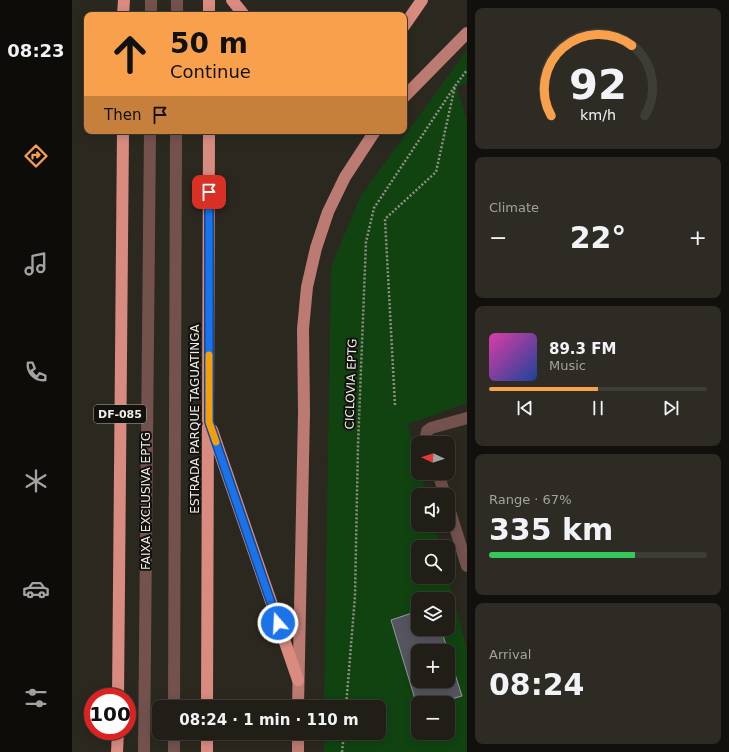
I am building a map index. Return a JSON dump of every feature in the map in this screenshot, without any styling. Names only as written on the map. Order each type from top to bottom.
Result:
[{"type":"highway","points":[[124,0],[124,12]]},
{"type":"highway","points":[[209,0],[209,12]]},
{"type":"highway","points":[[232,0],[242,12]]},
{"type":"highway","points":[[407,22],[422,0]]},
{"type":"highway","name":"DF-085","points":[[118,688],[122,134]]},
{"type":"highway","name":"ESTRADA PARQUE TAGUATINGA","points":[[207,700],[209,134]]},
{"type":"highway","points":[[209,422],[298,680]]},
{"type":"highway","points":[[117,752],[118,740]]},
{"type":"highway","points":[[207,740],[207,752]]},
{"type":"main road","points":[[407,94],[467,33]]},
{"type":"main road","points":[[298,700],[304,412],[303,329],[307,287],[316,248],[328,212],[345,177],[373,134]]},
{"type":"main road","points":[[298,740],[298,752]]},
{"type":"street","points":[[151,0],[151,12]]},
{"type":"street","points":[[177,0],[177,12]]},
{"type":"street","name":"FAIXA EXCLUSIVA EPTG","points":[[144,752],[150,134]]},
{"type":"street","points":[[174,700],[176,134]]},
{"type":"street","points":[[428,436],[431,428],[467,418]]},
{"type":"street","points":[[455,524],[465,551],[467,566]]},
{"type":"street","points":[[174,740],[174,752]]},
{"type":"path","name":"CICLOVIA EPTG","points":[[347,700],[355,596],[358,437],[366,242],[374,208],[467,70]]},
{"type":"path","points":[[396,405],[384,219],[436,172],[455,86]]},
{"type":"path","points":[[342,752],[343,740]]},
{"type":"green space","points":[[467,50],[467,83],[457,87],[467,122],[467,403],[408,424],[411,436],[411,480],[423,480],[424,488],[411,488],[411,532],[436,532],[438,540],[411,540],[411,584],[450,584],[452,592],[411,592],[411,636],[455,636],[455,604],[467,650],[467,752],[324,752],[324,740],[386,740],[386,700],[324,700],[331,267],[360,197]]},
{"type":"building","points":[[411,613],[411,636],[443,636],[446,644],[411,644],[411,686],[391,620]]},
{"type":"building","points":[[455,674],[462,696],[455,698],[455,696],[414,696],[412,688],[455,688]]},
{"type":"slow traffic","points":[[209,355],[209,422],[216,442]]},
{"type":"route","points":[[209,192],[209,422],[278,623]]}]
